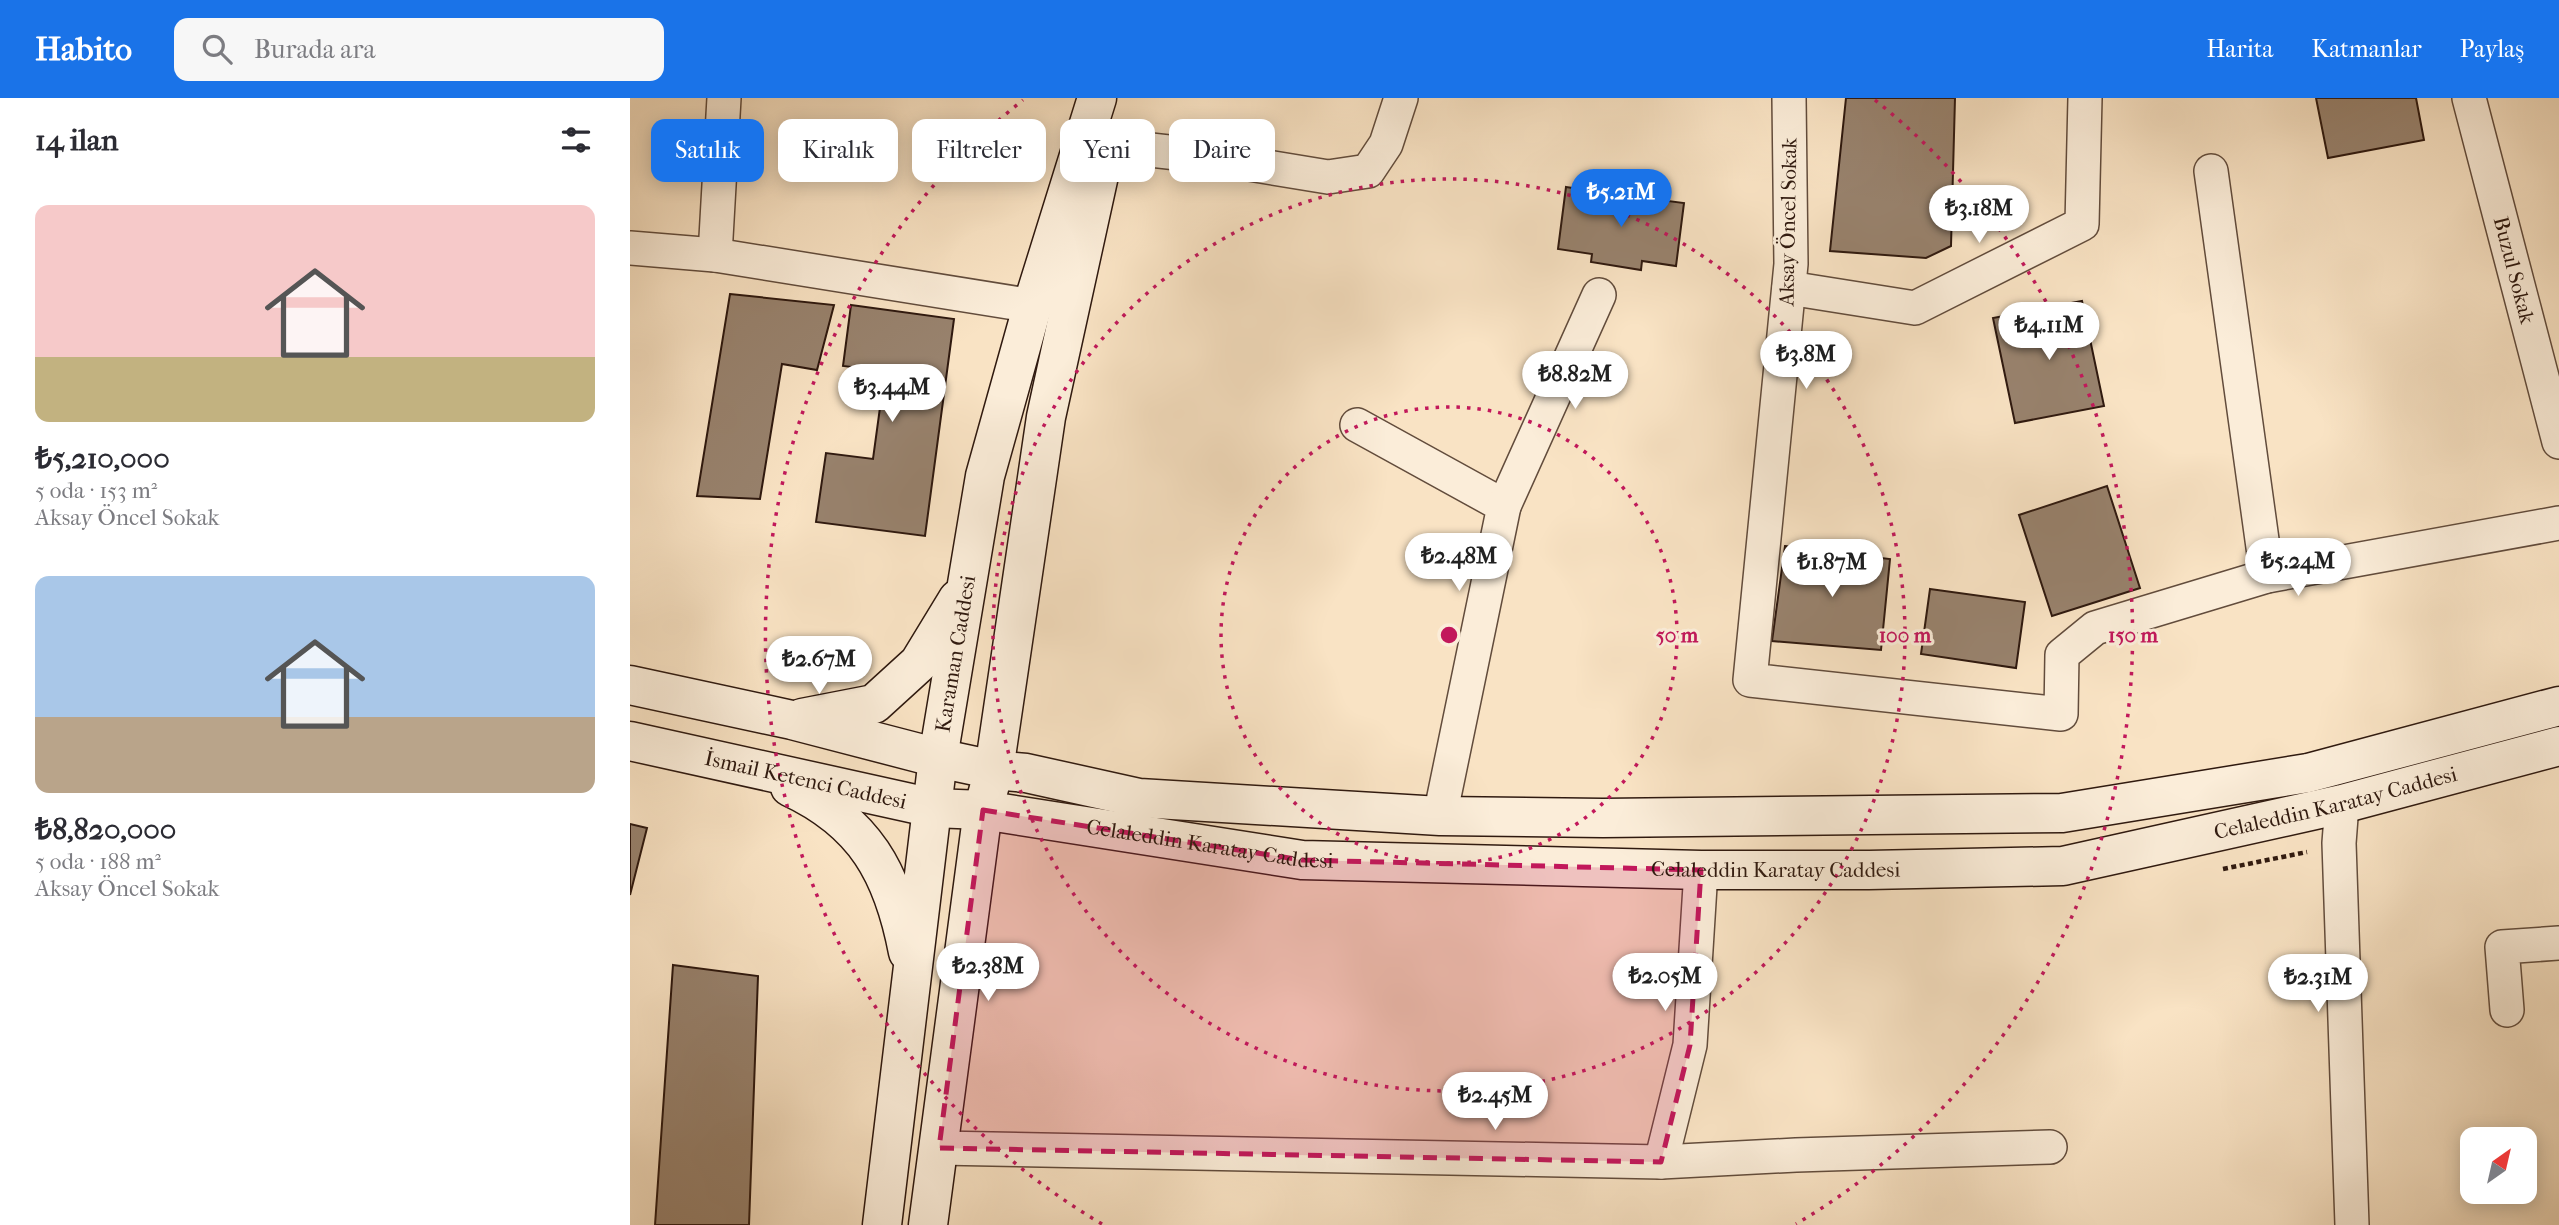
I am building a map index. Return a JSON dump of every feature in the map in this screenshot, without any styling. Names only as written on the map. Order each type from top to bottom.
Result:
[{"type":"main road","name":"Karaman Caddesi","points":[[1097,98],[1097,119]]},
{"type":"main road","name":"Karaman Caddesi","points":[[1108,119],[1118,98]]},
{"type":"main road","name":"Karaman Caddesi","points":[[882,1225],[939,758],[985,476],[1033,306],[1081,182]]},
{"type":"main road","name":"Karaman Caddesi","points":[[928,1225],[982,810],[994,770],[1046,417],[1089,182]]},
{"type":"main road","points":[[792,720],[874,704],[919,663],[967,585]]},
{"type":"main road","points":[[630,685],[792,720],[994,770]]},
{"type":"main road","name":"Celaleddin Karatay Caddesi","points":[[994,770],[1026,773],[1139,798],[1440,816],[1603,818],[2062,813],[2308,773],[2559,706]]},
{"type":"main road","name":"İsmail Ketenci Caddesi","points":[[630,741],[933,808],[982,810]]},
{"type":"main road","name":"Celaleddin Karatay Caddesi","points":[[982,810],[1302,860],[1701,870],[2063,866],[2342,804],[2559,746]]},
{"type":"main road","points":[[750,768],[817,800],[865,844],[889,881],[904,927],[913,976]]},
{"type":"street","points":[[715,256],[724,98]]},
{"type":"street","points":[[1155,150],[1328,177],[1368,171],[1386,144],[1401,98]]},
{"type":"street","name":"Aksay Öncel Sokak","points":[[1790,98],[1791,264],[1751,680],[2060,714],[2062,655],[2095,628],[2267,576]]},
{"type":"street","points":[[1789,288],[1915,308],[2082,224],[2085,98]]},
{"type":"street","name":"Buzul Sokak","points":[[2469,98],[2559,442]]},
{"type":"street","points":[[2211,171],[2267,576],[2559,523]]},
{"type":"street","points":[[630,248],[715,256],[1033,306]]},
{"type":"street","points":[[1440,816],[1504,506],[1599,295]]},
{"type":"street","points":[[1357,425],[1504,506]]},
{"type":"street","points":[[2342,804],[2339,843],[2352,1225]]},
{"type":"street","points":[[1661,1162],[1690,1045],[1701,870]]},
{"type":"street","points":[[2507,1010],[2502,947],[2559,943]]},
{"type":"street","points":[[939,1148],[1661,1162],[2050,1147]]},
{"type":"highlighted area","points":[[983,810],[1302,860],[1701,870],[1690,1045],[1661,1162],[939,1148]]},
{"type":"building","points":[[1846,98],[1955,98],[1951,246],[1926,258],[1830,251]]},
{"type":"building","points":[[2316,98],[2416,98],[2424,140],[2328,158]]},
{"type":"building","points":[[1566,187],[1606,193],[1605,197],[1613,197],[1613,194],[1638,197],[1637,201],[1644,202],[1645,198],[1684,203],[1676,266],[1642,261],[1641,270],[1591,262],[1592,254],[1558,249]]},
{"type":"building","points":[[730,294],[834,305],[817,370],[782,364],[760,499],[697,496]]},
{"type":"building","points":[[2082,301],[2104,406],[2015,423],[1993,318]]},
{"type":"building","points":[[851,305],[954,319],[925,536],[816,522],[826,453],[873,459],[885,371],[843,366]]},
{"type":"building","points":[[2107,486],[2140,588],[2052,616],[2019,515]]},
{"type":"building","points":[[1785,546],[1890,559],[1881,650],[1772,641]]},
{"type":"building","points":[[1930,589],[2025,602],[2016,668],[1921,654]]},
{"type":"building","points":[[630,824],[647,828],[630,895]]},
{"type":"building","points":[[673,965],[758,976],[749,1225],[655,1225]]}]
